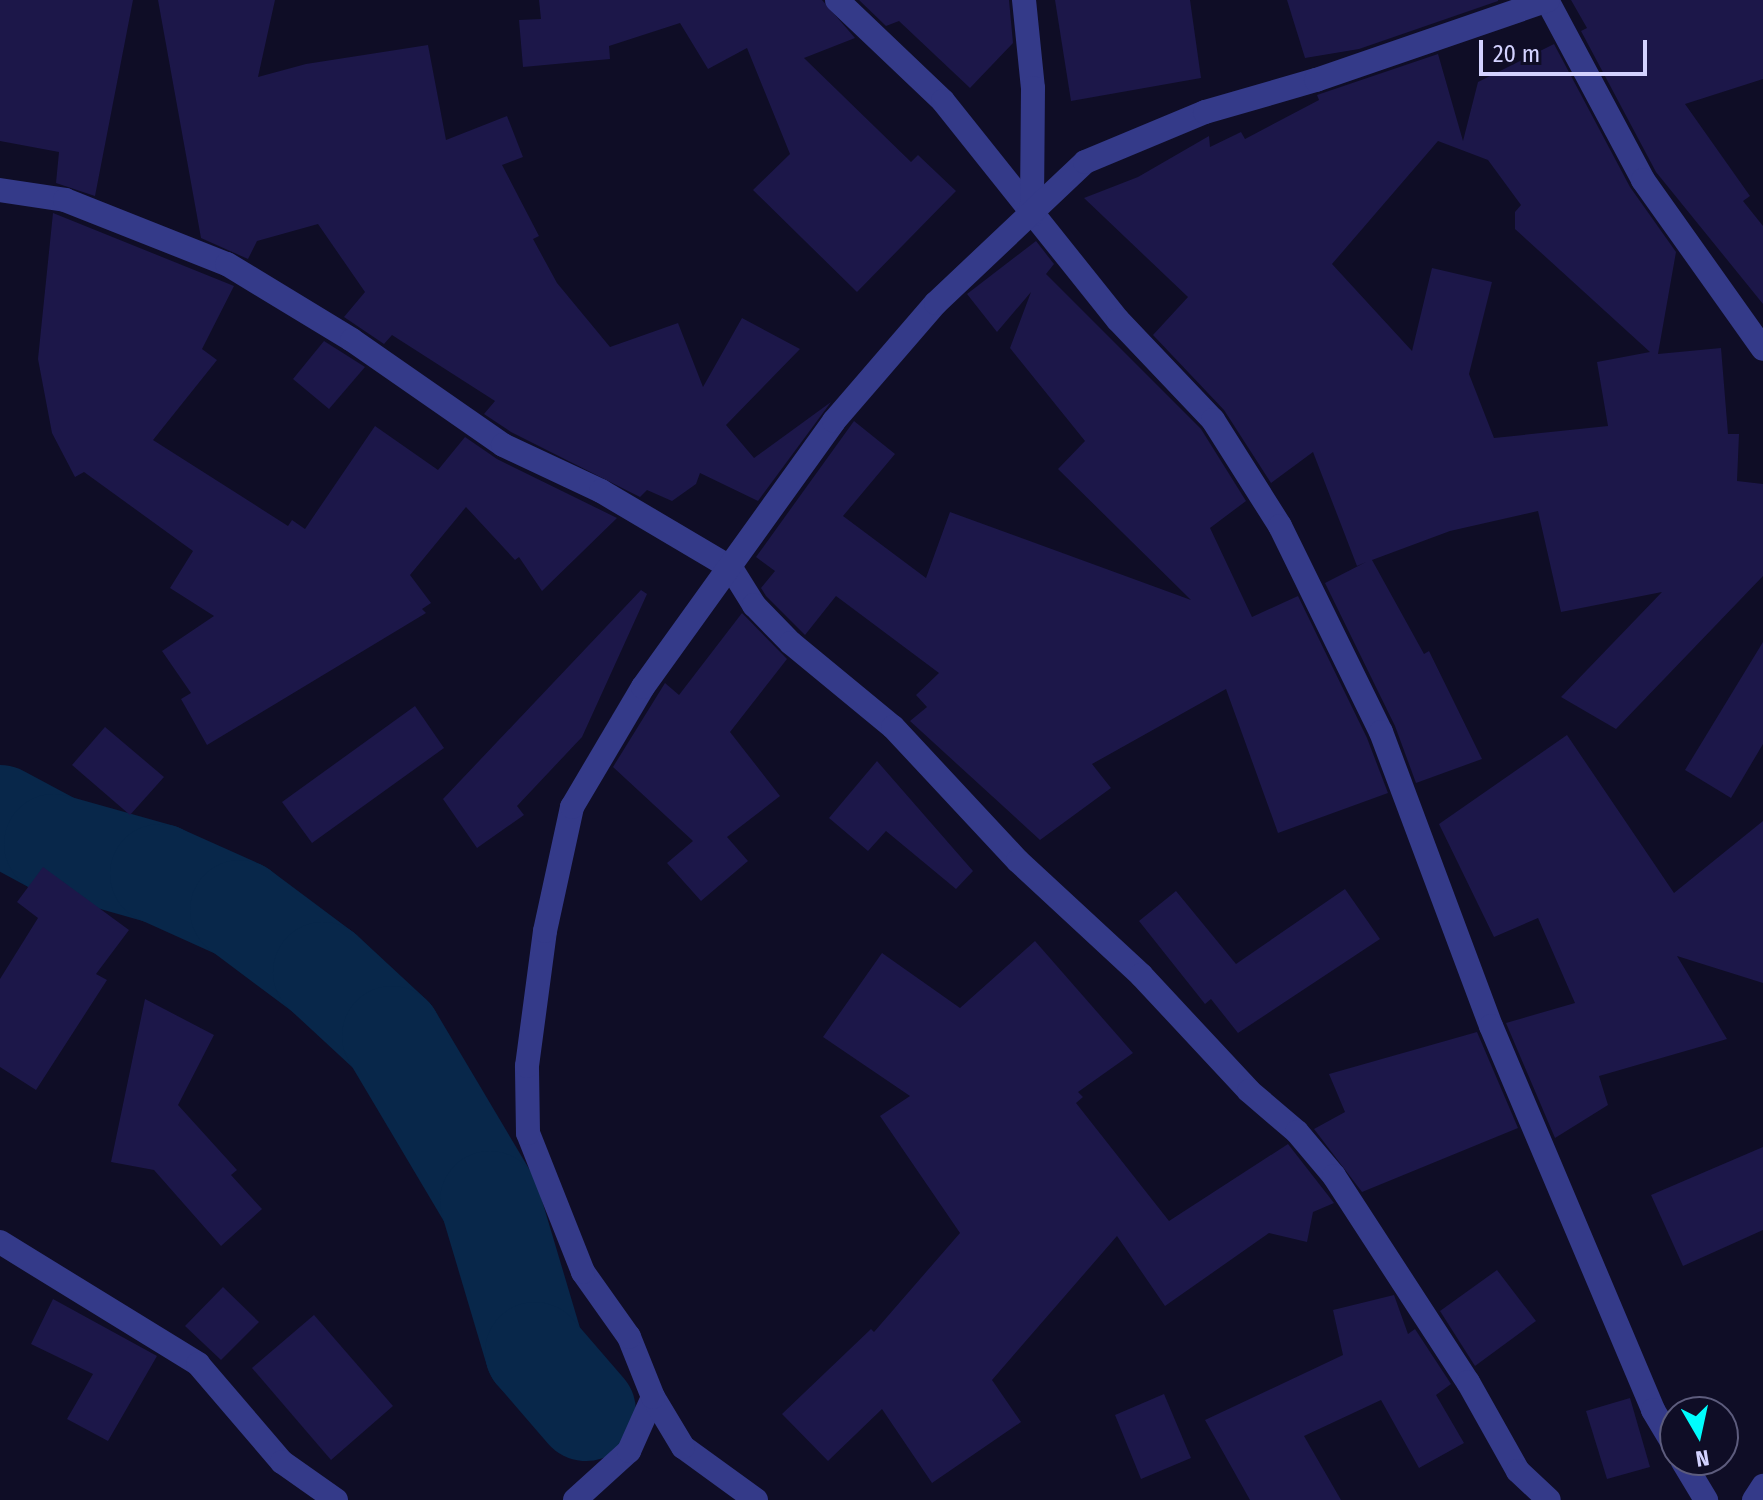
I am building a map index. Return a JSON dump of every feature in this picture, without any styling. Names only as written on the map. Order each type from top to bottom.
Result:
[{"type":"street","points":[[837,0],[943,101],[1118,320],[1213,420],[1280,526],[1381,732],[1491,1026],[1659,1420]]},
{"type":"street","points":[[1024,0],[1033,88],[1032,215]]},
{"type":"street","points":[[756,1500],[683,1447],[653,1397],[629,1337],[583,1272],[553,1207],[528,1133],[527,1066],[545,931],[572,807],[643,687],[834,421],[936,303],[1085,162],[1205,112],[1316,80],[1548,0],[1643,180],[1763,349]]},
{"type":"street","points":[[0,190],[65,200],[227,264],[352,340],[503,445],[601,491],[731,568],[754,605],[791,643],[893,727],[1018,861],[1141,975],[1249,1091],[1297,1132],[1334,1176],[1468,1382],[1518,1471],[1549,1500]]},
{"type":"street","points":[[0,1242],[41,1272],[198,1364],[282,1462],[336,1500]]},
{"type":"street","points":[[575,1500],[629,1451],[653,1397]]},
{"type":"street","points":[[1692,1476],[1706,1500]]},
{"type":"street","points":[[1754,1500],[1763,1486]]},
{"type":"building","points":[[0,0],[133,0],[95,196],[56,183],[59,152],[0,141]]},
{"type":"building","points":[[158,0],[275,0],[258,77],[306,64],[428,45],[446,140],[507,116],[523,157],[502,165],[539,236],[533,239],[557,283],[610,347],[678,323],[703,387],[742,318],[800,349],[726,425],[754,458],[831,402],[758,501],[700,473],[696,484],[672,501],[647,490],[640,497],[511,432],[484,414],[495,401],[392,335],[384,344],[344,317],[365,292],[318,224],[257,241],[248,259],[201,238]]},
{"type":"building","points":[[539,0],[822,0],[855,38],[804,58],[911,162],[918,155],[956,191],[857,292],[753,190],[790,154],[747,48],[708,69],[680,23],[609,46],[610,59],[523,67],[519,20],[541,19]]},
{"type":"building","points":[[859,0],[1009,0],[1013,43],[970,88],[899,21],[886,26]]},
{"type":"building","points":[[1055,0],[1190,0],[1201,78],[1071,101]]},
{"type":"building","points":[[1287,0],[1498,1],[1359,49],[1305,58]]},
{"type":"building","points":[[1571,0],[1763,0],[1763,79],[1685,104],[1750,196],[1743,201],[1763,226],[1763,304],[1656,172],[1581,31],[1587,28]]},
{"type":"building","points":[[1554,44],[1630,187],[1676,252],[1658,354],[1721,348],[1728,434],[1739,434],[1737,481],[1763,484],[1763,576],[1616,729],[1561,697],[1662,592],[1561,612],[1538,511],[1450,531],[1372,560],[1424,654],[1429,651],[1482,759],[1416,783],[1395,726],[1325,583],[1366,562],[1357,566],[1313,452],[1271,483],[1224,410],[1153,335],[1188,297],[1084,198],[1138,177],[1209,136],[1210,147],[1241,132],[1245,139],[1319,100],[1317,95],[1438,54],[1463,141],[1478,82]],"holes":[[[1438,141],[1488,160],[1521,205],[1515,212],[1515,229],[1650,352],[1597,362],[1608,426],[1494,438],[1469,374],[1492,282],[1432,268],[1412,351],[1332,264]]]},
{"type":"building","points":[[53,213],[234,286],[202,349],[217,360],[153,440],[288,526],[292,520],[305,529],[375,426],[438,470],[465,437],[497,459],[617,518],[542,591],[519,557],[515,560],[466,507],[410,575],[431,603],[422,609],[426,613],[207,745],[181,699],[191,693],[162,651],[214,616],[170,588],[193,551],[84,472],[75,477],[52,433],[38,359]]},
{"type":"building","points":[[1036,241],[1054,264],[1046,274],[1201,429],[1246,501],[1210,528],[1252,617],[1298,596],[1367,738],[1388,793],[1278,833],[1226,689],[1092,764],[1111,788],[1040,840],[910,721],[927,707],[916,695],[939,673],[836,596],[805,635],[766,596],[761,588],[775,571],[756,557],[854,421],[895,454],[843,516],[926,578],[950,512],[1191,600],[1058,469],[1085,441],[1010,348],[1031,292],[997,332],[967,294]]},
{"type":"building","points":[[324,341],[365,367],[329,409],[293,379]]},
{"type":"building","points":[[641,590],[647,594],[582,737],[517,806],[524,815],[477,848],[443,799]]},
{"type":"building","points":[[742,613],[787,659],[730,732],[780,796],[727,837],[748,861],[701,901],[667,863],[693,841],[613,767],[665,683],[679,695]]},
{"type":"building","points":[[1763,642],[1763,744],[1731,798],[1685,770]]},
{"type":"building","points":[[415,706],[444,748],[312,843],[282,802]]},
{"type":"building","points":[[105,727],[164,777],[130,815],[72,765]]},
{"type":"building","points":[[1567,735],[1674,893],[1763,821],[1763,983],[1677,956],[1727,1039],[1599,1076],[1608,1105],[1555,1138],[1506,1023],[1575,1003],[1538,918],[1494,937],[1439,824]]},
{"type":"building","points":[[877,761],[973,871],[956,889],[886,831],[868,851],[829,818]]},
{"type":"building","points":[[43,867],[129,930],[96,974],[107,980],[36,1090],[0,1067],[0,979],[38,918],[17,902]]},
{"type":"building","points":[[1345,889],[1380,939],[1238,1033],[1211,999],[1205,1004],[1139,921],[1176,891],[1236,964]]},
{"type":"building","points":[[1035,941],[1133,1053],[1078,1092],[1083,1097],[1076,1103],[1169,1221],[1288,1144],[1334,1203],[1313,1212],[1307,1242],[1269,1233],[1165,1306],[1117,1236],[992,1380],[1021,1422],[932,1483],[882,1409],[828,1461],[782,1414],[871,1329],[874,1332],[960,1233],[880,1116],[910,1096],[823,1037],[882,953],[960,1008]]},
{"type":"building","points":[[145,999],[214,1035],[178,1105],[237,1170],[231,1175],[262,1209],[221,1246],[154,1170],[111,1162]]},
{"type":"building","points":[[1477,1032],[1518,1128],[1362,1192],[1314,1129],[1345,1112],[1329,1074]]},
{"type":"building","points":[[1763,1147],[1763,1230],[1683,1266],[1651,1195]]},
{"type":"building","points":[[1497,1270],[1536,1321],[1475,1366],[1440,1311]]},
{"type":"building","points":[[223,1287],[259,1322],[221,1360],[185,1326]]},
{"type":"building","points":[[1394,1295],[1408,1334],[1415,1329],[1451,1384],[1436,1395],[1464,1443],[1419,1468],[1381,1400],[1304,1436],[1341,1500],[1250,1500],[1205,1420],[1343,1355],[1333,1310]]},
{"type":"building","points":[[53,1299],[157,1356],[108,1441],[67,1419],[93,1374],[31,1344]]},
{"type":"building","points":[[314,1315],[393,1406],[331,1460],[252,1368]]},
{"type":"building","points":[[1164,1394],[1191,1458],[1141,1479],[1115,1415]]},
{"type":"building","points":[[1630,1398],[1650,1467],[1607,1479],[1586,1411]]},
{"type":"waterway","points":[[0,815],[54,844],[160,874],[240,910],[323,972],[392,1036],[490,1201],[535,1352],[586,1411]]}]
